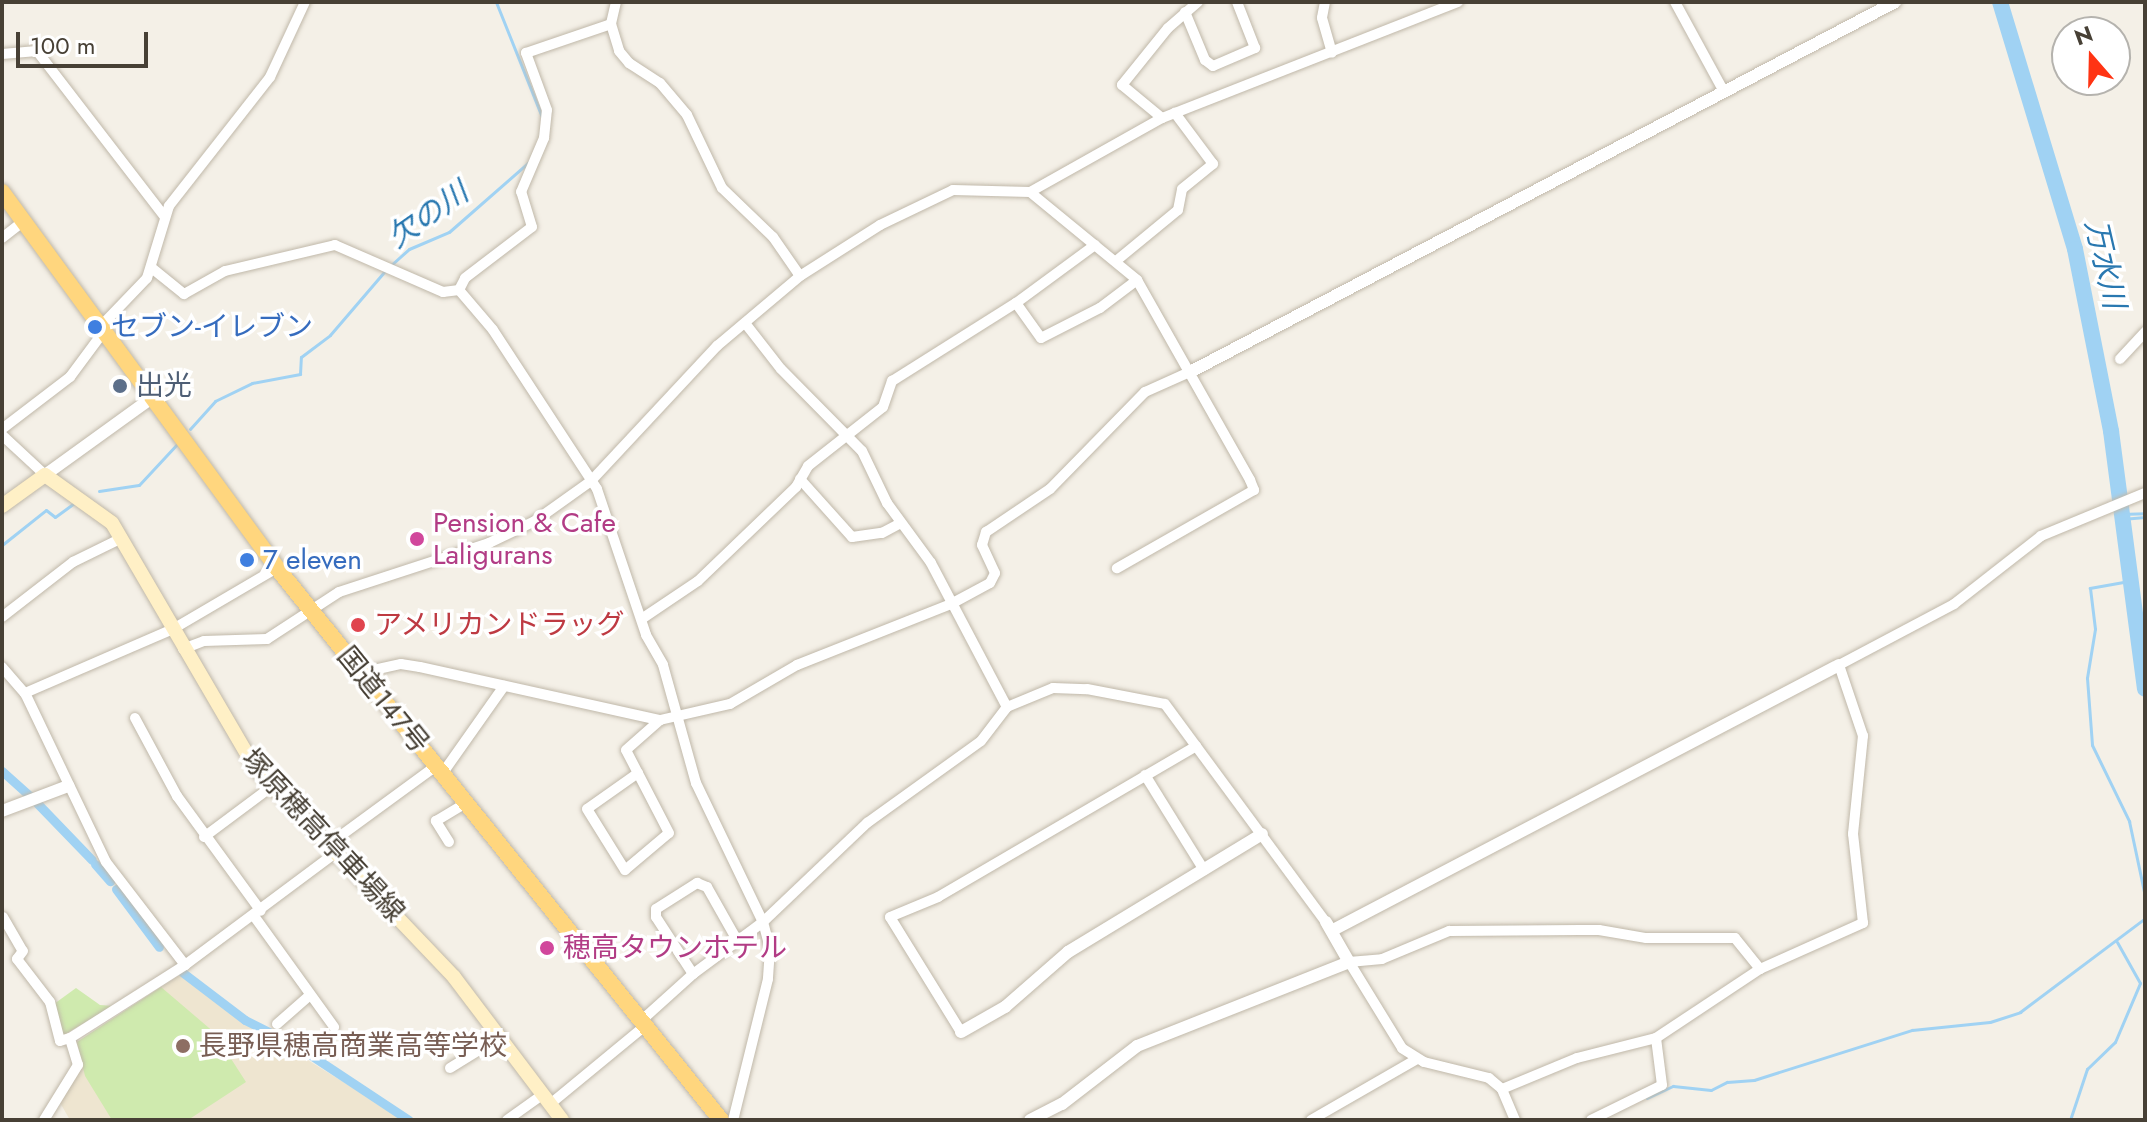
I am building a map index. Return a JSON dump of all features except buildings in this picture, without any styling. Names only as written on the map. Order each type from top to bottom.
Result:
[{"type":"highway","name":"国道147号","points":[[2,192],[277,568],[721,1120]]},
{"type":"main road","points":[[2,506],[45,475]]},
{"type":"main road","name":"塚原穂高停車場線","points":[[45,475],[104,515],[122,538],[239,745],[271,787],[454,977],[562,1120]]},
{"type":"street","points":[[153,397],[45,475],[2,432],[70,377],[103,329],[153,269],[164,216],[270,77],[305,2]]},
{"type":"street","points":[[616,2],[611,24],[629,63],[660,83],[687,115],[722,188],[773,237],[800,276]]},
{"type":"street","points":[[1162,118],[1122,85],[1185,12],[1198,2]]},
{"type":"street","points":[[1185,12],[1205,60],[1213,66],[1255,48],[1237,2]]},
{"type":"street","points":[[1325,2],[1322,18],[1332,53]]},
{"type":"street","points":[[183,649],[204,641],[267,639],[339,592],[510,534],[591,481],[745,323],[800,276],[880,225],[953,190],[1030,192],[1162,118],[1458,2]]},
{"type":"street","points":[[1675,2],[1724,92]]},
{"type":"street","points":[[360,673],[401,664],[660,720],[730,704],[797,665],[951,604],[995,578],[982,545],[986,532],[1050,489],[1145,392],[1192,371],[1895,2]]},
{"type":"street","points":[[459,290],[465,278],[532,227],[521,192],[544,138],[547,110],[526,53],[611,24]]},
{"type":"street","points":[[2,54],[37,51],[164,216]]},
{"type":"street","points":[[1116,261],[1178,210],[1182,189],[1213,164],[1175,113]]},
{"type":"street","points":[[1030,192],[1137,280],[1192,371],[1254,490],[1117,568]]},
{"type":"street","points":[[2,238],[24,221]]},
{"type":"street","points":[[643,618],[698,581],[800,479],[808,466],[850,437],[883,407],[892,381],[1016,303],[1095,245]]},
{"type":"street","points":[[153,269],[184,294],[225,271],[314,248],[343,247],[443,292],[459,290]]},
{"type":"street","points":[[1016,303],[1041,338],[1100,308],[1137,280]]},
{"type":"street","points":[[459,290],[493,330],[591,481],[663,665],[696,783],[763,922],[770,949],[768,979],[733,1120]]},
{"type":"street","points":[[745,323],[781,369],[850,437],[901,523],[931,563],[1007,707]]},
{"type":"street","points":[[2120,359],[2145,332]]},
{"type":"street","points":[[800,479],[852,537],[882,533],[901,523]]},
{"type":"street","points":[[1329,926],[1954,604],[2041,536],[2143,494]]},
{"type":"street","points":[[2,617],[73,562],[122,538]]},
{"type":"street","points":[[25,693],[173,629],[277,568]]},
{"type":"street","points":[[1502,1089],[1577,1058],[1656,1038],[1760,969],[1854,932],[1863,923],[1853,834],[1863,736],[1839,665]]},
{"type":"street","points":[[2,667],[25,693],[106,862],[185,965]]},
{"type":"street","points":[[3,917],[23,951],[17,959],[50,1002],[60,1041],[70,1038],[185,965],[257,914],[332,849],[439,770],[504,686]]},
{"type":"street","points":[[507,1120],[546,1100],[644,1023],[693,974],[763,922],[867,823],[992,731],[1007,707],[1069,687],[1165,704],[1329,926],[1402,1048],[1417,1059],[1479,1072],[1502,1089],[1515,1120]]},
{"type":"street","points":[[135,718],[158,766],[334,1027]]},
{"type":"street","points":[[638,773],[587,809],[625,870],[669,833],[638,773],[626,750],[660,720]]},
{"type":"street","points":[[1196,746],[938,897],[890,917],[961,1032],[1005,1007],[1068,952],[1262,834]]},
{"type":"street","points":[[1145,775],[1204,870]]},
{"type":"street","points":[[2,811],[68,786]]},
{"type":"street","points":[[204,837],[271,787]]},
{"type":"street","points":[[449,842],[436,821],[466,803]]},
{"type":"street","points":[[693,974],[656,917],[656,909],[697,883],[707,887],[737,940]]},
{"type":"street","points":[[1030,1120],[1062,1104],[1137,1046],[1349,962],[1382,959],[1449,931],[1599,930],[1646,938],[1694,934],[1735,938],[1760,969]]},
{"type":"street","points":[[277,1024],[310,995]]},
{"type":"street","points":[[450,1068],[500,1037]]},
{"type":"street","points":[[44,1120],[78,1065],[70,1038]]},
{"type":"street","points":[[1598,1118],[1662,1085],[1656,1038]]},
{"type":"street","points":[[1311,1120],[1417,1059]]},
{"type":"shaded area","name":"長野県穂高商業高等学校","points":[[180,975],[249,1024],[405,1120],[70,1120],[59,1101],[82,1065],[77,1042]]},
{"type":"green space","points":[[161,987],[229,1045],[228,1054],[246,1082],[188,1120],[112,1120],[85,1076],[77,1042]]},
{"type":"green space","points":[[76,988],[100,1005],[113,1006],[62,1036],[54,1004]]},
{"type":"waterway","name":"欠の川","points":[[496,2],[542,117]]},
{"type":"waterway","name":"万水川","points":[[2000,2],[2075,249],[2111,431],[2145,689]]},
{"type":"waterway","name":"欠の川","points":[[390,266],[409,249],[449,232],[529,162]]},
{"type":"waterway","name":"欠の川","points":[[190,429],[215,401],[252,383],[300,374],[301,357],[330,335],[384,272]]},
{"type":"waterway","name":"欠の川","points":[[99,491],[139,485],[178,443]]},
{"type":"waterway","name":"欠の川","points":[[2,545],[46,510],[55,517],[73,504]]},
{"type":"waterway","points":[[2121,514],[2145,513]]},
{"type":"waterway","points":[[2122,519],[2145,517]]},
{"type":"waterway","points":[[2129,581],[2090,588],[2095,629],[2087,678],[2092,745],[2129,821],[2145,896]]},
{"type":"waterway","points":[[2,771],[30,796]]},
{"type":"waterway","points":[[37,803],[92,860]]},
{"type":"waterway","points":[[95,864],[110,881]]},
{"type":"waterway","points":[[116,889],[159,947]]},
{"type":"waterway","points":[[1647,1098],[1673,1086],[1711,1090],[1727,1082],[1754,1080],[1912,1030],[1990,1022],[2020,1012],[2145,918]]},
{"type":"waterway","points":[[2070,1120],[2087,1069],[2115,1042],[2140,983],[2117,942]]},
{"type":"waterway","points":[[182,972],[245,1020],[297,1046],[409,1120]]},
{"type":"place","name":"セブン-イレブン","points":[[95,327]]},
{"type":"place","name":"出光","points":[[120,386]]},
{"type":"place","name":"Pension & Cafe Laligurans","points":[[417,539]]},
{"type":"place","name":"7 eleven","points":[[247,560]]},
{"type":"place","name":"アメリカンドラッグ","points":[[358,625]]},
{"type":"place","name":"穂高タウンホテル","points":[[547,948]]},
{"type":"place","name":"長野県穂高商業高等学校","points":[[183,1046]]}]
